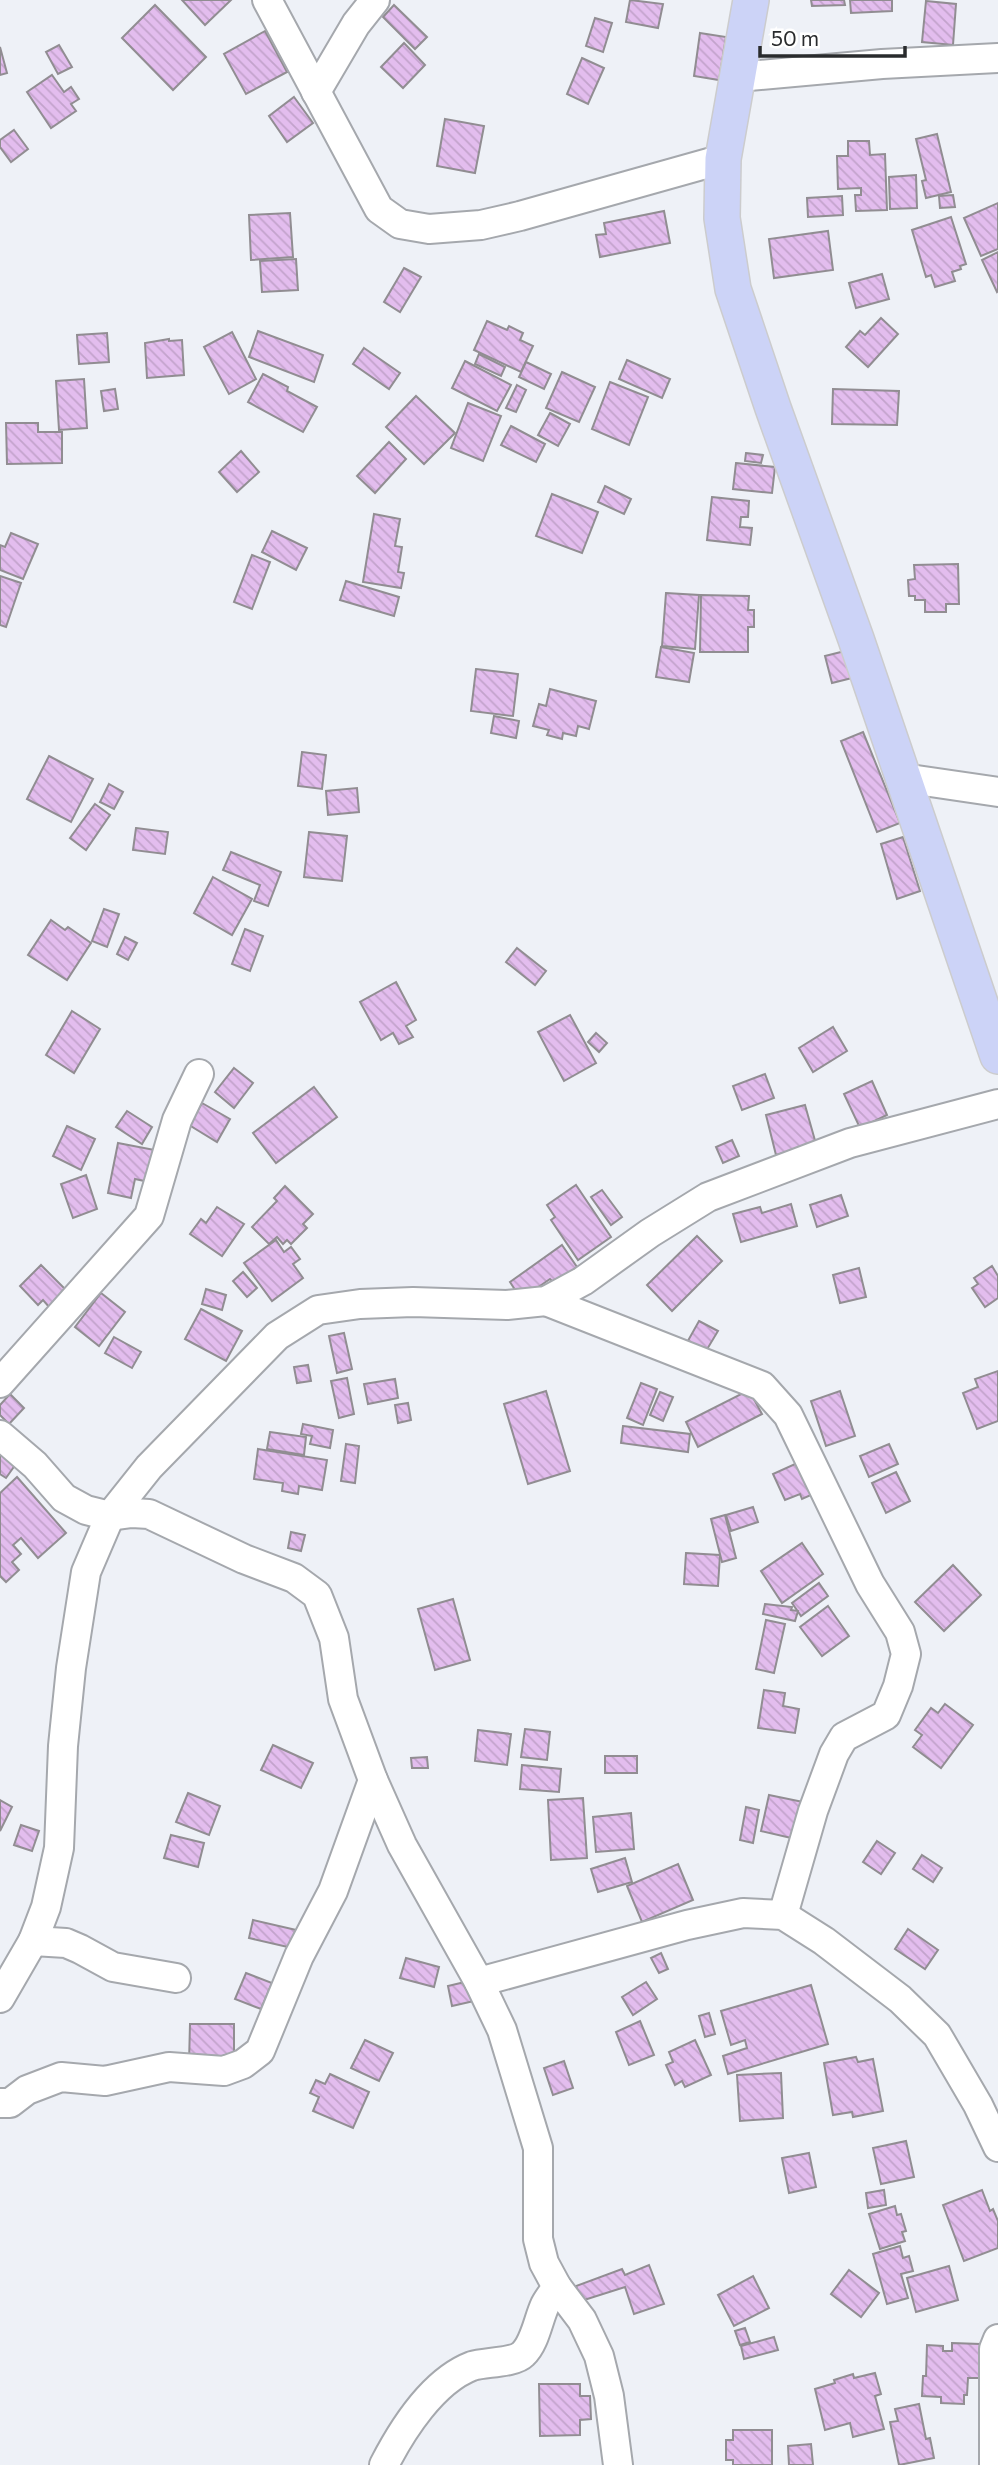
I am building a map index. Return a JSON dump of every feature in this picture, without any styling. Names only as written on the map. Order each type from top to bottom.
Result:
[{"type":"main road","points":[[751,0],[723,159],[722,218],[733,289],[998,1056]]},
{"type":"street","points":[[267,0],[379,209],[400,224],[429,229],[481,225],[723,159]]},
{"type":"street","points":[[316,92],[356,24],[375,0]]},
{"type":"street","points":[[738,77],[882,64],[998,58]]},
{"type":"street","points":[[903,778],[998,792]]},
{"type":"street","points":[[0,1383],[149,1216],[177,1120],[199,1074]]},
{"type":"street","points":[[0,1998],[33,1941],[46,1907],[59,1848],[63,1746],[71,1668],[86,1572],[110,1517],[149,1467],[277,1336],[318,1310],[360,1304],[413,1302],[507,1305],[546,1301],[583,1281],[650,1233],[708,1197],[850,1143],[998,1104]]},
{"type":"street","points":[[546,1301],[762,1386],[788,1415],[870,1584],[900,1632],[906,1654],[887,1715],[844,1737],[834,1754],[813,1811],[783,1915]]},
{"type":"street","points":[[0,1435],[35,1465],[64,1498],[86,1510],[110,1517],[132,1513],[149,1514],[244,1559],[294,1578],[317,1595],[334,1638],[343,1699],[373,1780],[402,1845],[479,1982],[502,2030],[538,2148],[538,2239],[544,2263],[557,2287],[582,2320],[599,2356],[609,2396],[618,2465]]},
{"type":"street","points":[[0,2103],[10,2103],[27,2091],[61,2077],[106,2081],[169,2067],[224,2071],[243,2064],[260,2051],[299,1956],[333,1891],[373,1780]]},
{"type":"street","points":[[479,1982],[687,1925],[743,1913],[783,1915],[824,1941],[900,1998],[937,2035],[978,2105],[998,2147]]},
{"type":"street","points":[[33,1941],[66,1944],[113,1967],[176,1978]]},
{"type":"street","points":[[384,2465],[420,2407],[453,2376],[472,2367],[518,2359],[526,2352],[545,2303],[557,2287]]},
{"type":"street","points":[[994,2465],[994,2349],[998,2339]]},
{"type":"building","points":[[182,0],[231,0],[205,25]]},
{"type":"building","points":[[630,0],[663,4],[658,28],[626,22]]},
{"type":"building","points":[[811,0],[844,0],[845,5],[812,6]]},
{"type":"building","points":[[850,0],[892,0],[892,11],[851,13]]},
{"type":"building","points":[[926,1],[956,4],[953,45],[922,42]]},
{"type":"building","points":[[155,5],[206,57],[173,90],[122,38]]},
{"type":"building","points":[[394,5],[427,37],[415,49],[383,17]]},
{"type":"building","points":[[595,18],[612,23],[603,52],[586,46]]},
{"type":"building","points":[[265,31],[287,72],[246,94],[224,54]]},
{"type":"building","points":[[700,33],[726,37],[719,80],[694,76]]},
{"type":"building","points":[[404,43],[425,65],[403,88],[381,67]]},
{"type":"building","points":[[59,45],[72,67],[58,74],[46,52]]},
{"type":"building","points":[[0,47],[7,73],[0,75]]},
{"type":"building","points":[[582,58],[604,68],[588,104],[567,94]]},
{"type":"building","points":[[52,75],[64,92],[71,87],[79,99],[71,104],[76,111],[51,128],[27,92]]},
{"type":"building","points":[[294,97],[313,123],[287,142],[269,116]]},
{"type":"building","points":[[445,119],[484,126],[475,173],[437,166]]},
{"type":"building","points":[[14,130],[28,149],[11,162],[0,147],[0,140]]},
{"type":"building","points":[[937,134],[951,192],[926,198],[922,181],[926,180],[916,139]]},
{"type":"building","points":[[848,141],[869,141],[870,155],[885,154],[887,210],[856,211],[855,195],[861,195],[861,188],[838,189],[837,156],[848,156]]},
{"type":"building","points":[[916,175],[917,208],[890,209],[889,177]]},
{"type":"building","points":[[953,195],[955,207],[940,208],[939,196]]},
{"type":"building","points":[[842,196],[843,215],[808,217],[807,198]]},
{"type":"building","points":[[998,203],[998,249],[981,256],[964,218]]},
{"type":"building","points":[[664,211],[670,243],[600,257],[596,235],[606,234],[604,223]]},
{"type":"building","points":[[290,213],[293,257],[251,260],[249,215]]},
{"type":"building","points":[[951,217],[966,264],[952,272],[955,281],[935,287],[931,275],[926,277],[912,230]]},
{"type":"building","points":[[828,231],[833,270],[774,278],[769,239]]},
{"type":"building","points":[[998,252],[998,291],[997,292],[982,260]]},
{"type":"building","points":[[296,259],[298,290],[262,292],[260,261]]},
{"type":"building","points":[[404,268],[421,277],[400,312],[384,302]]},
{"type":"building","points":[[882,274],[889,299],[856,308],[849,283]]},
{"type":"building","points":[[881,318],[898,334],[868,367],[846,347],[860,331],[865,335]]},
{"type":"building","points":[[487,321],[507,330],[509,326],[523,333],[520,340],[533,346],[521,372],[474,350]]},
{"type":"building","points":[[258,331],[323,355],[314,382],[249,357]]},
{"type":"building","points":[[232,332],[256,379],[229,394],[204,347]]},
{"type":"building","points":[[107,333],[109,362],[79,364],[77,335]]},
{"type":"building","points":[[182,340],[184,375],[147,378],[145,343]]},
{"type":"building","points":[[364,348],[400,373],[389,389],[353,364]]},
{"type":"building","points":[[479,354],[505,367],[501,376],[475,364]]},
{"type":"building","points":[[627,360],[670,379],[662,398],[619,379]]},
{"type":"building","points":[[465,361],[511,385],[497,411],[452,388]]},
{"type":"building","points":[[526,362],[551,374],[544,389],[519,377]]},
{"type":"building","points":[[562,372],[595,387],[579,422],[546,408]]},
{"type":"building","points":[[263,374],[317,407],[303,432],[248,402]]},
{"type":"building","points":[[84,379],[87,428],[59,430],[56,381]]},
{"type":"building","points":[[610,382],[648,397],[629,445],[592,429]]},
{"type":"building","points":[[517,385],[526,390],[516,412],[506,408]]},
{"type":"building","points":[[115,389],[118,409],[104,411],[101,391]]},
{"type":"building","points":[[833,389],[899,391],[897,425],[832,424]]},
{"type":"building","points":[[416,396],[455,433],[424,464],[386,427]]},
{"type":"building","points":[[468,403],[501,416],[483,461],[451,448]]},
{"type":"building","points":[[550,413],[570,424],[558,446],[538,435]]},
{"type":"building","points":[[6,423],[38,423],[38,432],[62,432],[62,463],[7,464]]},
{"type":"building","points":[[511,426],[545,444],[536,462],[501,445]]},
{"type":"building","points":[[389,442],[406,459],[375,493],[357,476]]},
{"type":"building","points":[[241,451],[259,472],[237,492],[219,472]]},
{"type":"building","points":[[746,453],[763,455],[761,463],[745,461]]},
{"type":"building","points":[[736,463],[775,467],[772,493],[733,489]]},
{"type":"building","points":[[605,486],[631,499],[624,514],[598,502]]},
{"type":"building","points":[[552,494],[598,512],[582,553],[536,536]]},
{"type":"building","points":[[712,497],[749,501],[748,517],[741,517],[740,527],[752,528],[750,545],[707,540]]},
{"type":"building","points":[[374,514],[400,519],[395,546],[402,547],[398,572],[404,573],[401,588],[363,582]]},
{"type":"building","points":[[272,531],[307,548],[296,570],[262,552]]},
{"type":"building","points":[[11,533],[38,544],[23,579],[0,570],[0,545],[5,547]]},
{"type":"building","points":[[252,555],[270,562],[252,609],[234,602]]},
{"type":"building","points":[[958,564],[959,604],[946,604],[946,612],[925,612],[925,600],[915,600],[915,596],[909,596],[908,580],[915,579],[914,565]]},
{"type":"building","points":[[0,576],[21,583],[6,627],[0,625]]},
{"type":"building","points":[[346,581],[399,597],[394,616],[340,600]]},
{"type":"building","points":[[666,593],[699,595],[695,649],[662,646]]},
{"type":"building","points":[[701,595],[749,596],[748,610],[754,610],[754,627],[748,627],[748,652],[700,652]]},
{"type":"building","points":[[661,647],[694,653],[689,682],[656,677]]},
{"type":"building","points":[[845,651],[852,678],[832,683],[825,656]]},
{"type":"building","points":[[476,669],[518,674],[513,716],[471,711]]},
{"type":"building","points":[[550,689],[596,701],[589,729],[578,726],[576,736],[563,733],[562,739],[547,735],[549,730],[533,726],[539,704],[546,706]]},
{"type":"building","points":[[494,716],[519,721],[516,738],[491,733]]},
{"type":"building","points":[[863,732],[900,823],[877,832],[841,741]]},
{"type":"building","points":[[302,752],[326,755],[322,789],[298,786]]},
{"type":"building","points":[[49,756],[93,779],[71,822],[27,799]]},
{"type":"building","points":[[109,784],[123,792],[114,809],[100,802]]},
{"type":"building","points":[[357,788],[359,812],[328,815],[326,791]]},
{"type":"building","points":[[95,804],[110,815],[86,850],[70,838]]},
{"type":"building","points":[[136,828],[168,832],[165,854],[133,850]]},
{"type":"building","points":[[309,832],[347,836],[342,881],[304,877]]},
{"type":"building","points":[[903,837],[920,891],[897,899],[881,844]]},
{"type":"building","points":[[231,852],[281,872],[268,906],[254,901],[260,885],[223,870]]},
{"type":"building","points":[[213,877],[252,899],[232,935],[194,913]]},
{"type":"building","points":[[104,909],[119,914],[107,947],[92,941]]},
{"type":"building","points":[[51,920],[65,930],[68,927],[91,943],[67,980],[28,955]]},
{"type":"building","points":[[245,929],[263,936],[250,971],[232,964]]},
{"type":"building","points":[[125,937],[137,943],[128,960],[117,954]]},
{"type":"building","points":[[517,948],[546,971],[535,985],[506,962]]},
{"type":"building","points":[[396,982],[416,1020],[406,1026],[413,1037],[399,1044],[393,1033],[381,1040],[360,1002]]},
{"type":"building","points":[[72,1011],[100,1029],[74,1073],[46,1055]]},
{"type":"building","points":[[570,1015],[596,1063],[564,1081],[538,1032]]},
{"type":"building","points":[[833,1027],[847,1051],[813,1072],[799,1048]]},
{"type":"building","points":[[596,1033],[607,1043],[599,1052],[588,1042]]},
{"type":"building","points":[[234,1068],[253,1083],[234,1108],[215,1092]]},
{"type":"building","points":[[765,1074],[774,1098],[742,1110],[733,1086]]},
{"type":"building","points":[[872,1081],[887,1115],[860,1128],[844,1094]]},
{"type":"building","points":[[314,1087],[337,1117],[276,1163],[253,1133]]},
{"type":"building","points":[[202,1103],[230,1119],[217,1142],[189,1125]]},
{"type":"building","points":[[805,1105],[816,1144],[776,1155],[766,1115]]},
{"type":"building","points":[[127,1111],[152,1127],[142,1144],[116,1127]]},
{"type":"building","points":[[67,1126],[95,1139],[81,1170],[53,1156]]},
{"type":"building","points":[[732,1140],[739,1156],[723,1163],[716,1147]]},
{"type":"building","points":[[118,1143],[165,1152],[158,1184],[135,1179],[131,1198],[108,1193]]},
{"type":"building","points":[[86,1175],[97,1209],[73,1218],[61,1184]]},
{"type":"building","points":[[576,1185],[611,1237],[578,1260],[551,1220],[555,1217],[547,1205]]},
{"type":"building","points":[[285,1186],[313,1214],[303,1224],[307,1228],[291,1244],[287,1240],[283,1244],[277,1237],[269,1244],[252,1227],[277,1201],[274,1198]]},
{"type":"building","points":[[602,1190],[622,1217],[611,1225],[591,1197]]},
{"type":"building","points":[[841,1195],[848,1216],[817,1227],[810,1205]]},
{"type":"building","points":[[791,1204],[797,1226],[741,1242],[733,1214],[760,1207],[762,1213]]},
{"type":"building","points":[[217,1207],[244,1224],[222,1256],[190,1234],[201,1219],[206,1223]]},
{"type":"building","points":[[697,1236],[722,1261],[672,1311],[647,1285]]},
{"type":"building","points":[[276,1240],[284,1252],[291,1247],[300,1259],[293,1264],[303,1278],[272,1301],[244,1263]]},
{"type":"building","points":[[562,1245],[577,1267],[554,1283],[550,1279],[521,1299],[510,1282]]},
{"type":"building","points":[[41,1265],[67,1291],[50,1308],[43,1300],[38,1305],[20,1286]]},
{"type":"building","points":[[992,1266],[998,1276],[998,1298],[985,1307],[972,1288],[978,1284],[974,1278]]},
{"type":"building","points":[[859,1268],[866,1297],[840,1303],[833,1275]]},
{"type":"building","points":[[243,1272],[257,1288],[247,1297],[233,1281]]},
{"type":"building","points":[[206,1289],[226,1295],[222,1310],[202,1304]]},
{"type":"building","points":[[101,1293],[125,1312],[99,1346],[75,1327]]},
{"type":"building","points":[[201,1309],[242,1331],[226,1361],[185,1339]]},
{"type":"building","points":[[699,1321],[718,1331],[703,1356],[685,1346]]},
{"type":"building","points":[[344,1333],[352,1369],[337,1373],[329,1336]]},
{"type":"building","points":[[114,1337],[141,1352],[132,1368],[105,1353]]},
{"type":"building","points":[[308,1365],[311,1381],[297,1383],[294,1367]]},
{"type":"building","points":[[998,1371],[998,1421],[977,1429],[963,1393],[978,1387],[975,1379]]},
{"type":"building","points":[[347,1378],[354,1414],[339,1418],[331,1381]]},
{"type":"building","points":[[395,1379],[398,1398],[368,1404],[364,1384]]},
{"type":"building","points":[[641,1383],[657,1389],[643,1425],[627,1418]]},
{"type":"building","points":[[749,1390],[762,1414],[698,1447],[686,1422]]},
{"type":"building","points":[[546,1391],[570,1471],[528,1484],[504,1404]]},
{"type":"building","points":[[840,1391],[855,1436],[826,1446],[811,1401]]},
{"type":"building","points":[[660,1392],[673,1397],[663,1421],[650,1415]]},
{"type":"building","points":[[10,1394],[24,1408],[9,1424],[0,1415],[0,1405]]},
{"type":"building","points":[[408,1403],[411,1420],[398,1423],[395,1405]]},
{"type":"building","points":[[303,1424],[333,1430],[330,1448],[310,1444],[312,1436],[301,1434]]},
{"type":"building","points":[[623,1426],[690,1434],[688,1452],[621,1443]]},
{"type":"building","points":[[270,1432],[306,1437],[304,1455],[267,1449]]},
{"type":"building","points":[[346,1444],[359,1446],[355,1483],[341,1481]]},
{"type":"building","points":[[889,1444],[898,1464],[869,1477],[860,1456]]},
{"type":"building","points":[[0,1448],[18,1461],[6,1478],[0,1474]]},
{"type":"building","points":[[258,1449],[327,1460],[322,1490],[299,1486],[298,1494],[282,1491],[283,1483],[254,1479]]},
{"type":"building","points":[[806,1459],[820,1491],[802,1499],[800,1494],[785,1500],[773,1474]]},
{"type":"building","points":[[896,1472],[910,1501],[886,1513],[872,1483]]},
{"type":"building","points":[[17,1477],[66,1533],[38,1558],[21,1538],[13,1545],[21,1554],[12,1562],[19,1570],[6,1582],[0,1576],[0,1493]]},
{"type":"building","points":[[753,1507],[758,1522],[731,1531],[726,1515]]},
{"type":"building","points":[[725,1515],[736,1558],[722,1562],[711,1519]]},
{"type":"building","points":[[291,1532],[305,1535],[301,1551],[288,1548]]},
{"type":"building","points":[[802,1543],[823,1574],[782,1603],[761,1571]]},
{"type":"building","points":[[686,1553],[720,1555],[718,1586],[684,1584]]},
{"type":"building","points":[[953,1565],[981,1595],[944,1631],[915,1602]]},
{"type":"building","points":[[819,1583],[828,1596],[801,1616],[792,1603]]},
{"type":"building","points":[[453,1599],[470,1660],[435,1670],[418,1609]]},
{"type":"building","points":[[765,1604],[792,1607],[791,1610],[798,1611],[795,1621],[763,1614]]},
{"type":"building","points":[[828,1606],[849,1636],[822,1656],[800,1627]]},
{"type":"building","points":[[766,1620],[785,1624],[774,1673],[756,1669]]},
{"type":"building","points":[[764,1690],[785,1693],[783,1706],[799,1709],[795,1733],[758,1728]]},
{"type":"building","points":[[945,1704],[973,1725],[941,1768],[913,1747],[922,1735],[915,1730],[931,1708],[938,1713]]},
{"type":"building","points":[[525,1729],[550,1732],[547,1760],[521,1757]]},
{"type":"building","points":[[478,1730],[511,1734],[507,1765],[475,1761]]},
{"type":"building","points":[[273,1745],[313,1763],[301,1788],[261,1770]]},
{"type":"building","points":[[605,1756],[637,1756],[637,1773],[605,1773]]},
{"type":"building","points":[[427,1757],[428,1768],[412,1768],[411,1758]]},
{"type":"building","points":[[522,1765],[561,1769],[559,1792],[520,1789]]},
{"type":"building","points":[[188,1793],[220,1806],[209,1835],[176,1822]]},
{"type":"building","points":[[769,1795],[808,1803],[800,1840],[761,1831]]},
{"type":"building","points":[[583,1798],[587,1858],[551,1860],[548,1800]]},
{"type":"building","points":[[0,1800],[12,1807],[0,1831]]},
{"type":"building","points":[[746,1807],[759,1810],[753,1843],[740,1840]]},
{"type":"building","points":[[631,1813],[634,1849],[596,1852],[593,1817]]},
{"type":"building","points":[[21,1825],[39,1831],[32,1851],[14,1845]]},
{"type":"building","points":[[171,1835],[204,1843],[198,1867],[164,1858]]},
{"type":"building","points":[[877,1841],[895,1853],[881,1874],[863,1862]]},
{"type":"building","points":[[922,1855],[942,1868],[933,1882],[913,1869]]},
{"type":"building","points":[[625,1858],[632,1882],[598,1892],[591,1869]]},
{"type":"building","points":[[678,1864],[693,1900],[642,1922],[627,1886]]},
{"type":"building","points":[[253,1920],[305,1932],[301,1950],[249,1938]]},
{"type":"building","points":[[908,1929],[938,1950],[925,1969],[895,1949]]},
{"type":"building","points":[[661,1953],[668,1969],[659,1973],[651,1958]]},
{"type":"building","points":[[406,1958],[439,1967],[434,1987],[400,1978]]},
{"type":"building","points":[[246,1973],[272,1983],[261,2009],[235,1999]]},
{"type":"building","points":[[469,1981],[474,2001],[452,2006],[448,1986]]},
{"type":"building","points":[[646,1982],[657,1999],[633,2015],[622,1997]]},
{"type":"building","points":[[811,1985],[828,2044],[728,2074],[723,2056],[747,2048],[745,2040],[731,2045],[721,2011]]},
{"type":"building","points":[[709,2013],[715,2034],[705,2037],[699,2016]]},
{"type":"building","points":[[640,2021],[654,2055],[629,2065],[616,2032]]},
{"type":"building","points":[[190,2024],[234,2024],[234,2064],[189,2063]]},
{"type":"building","points":[[365,2040],[393,2053],[379,2081],[351,2068]]},
{"type":"building","points":[[695,2040],[711,2075],[685,2087],[682,2081],[675,2085],[666,2065],[673,2062],[669,2052]]},
{"type":"building","points":[[856,2057],[858,2062],[873,2059],[883,2111],[853,2117],[852,2112],[833,2115],[824,2063]]},
{"type":"building","points":[[564,2061],[573,2088],[553,2095],[544,2068]]},
{"type":"building","points":[[781,2073],[783,2118],[740,2121],[737,2075]]},
{"type":"building","points":[[330,2074],[369,2092],[353,2128],[313,2111],[319,2097],[310,2093],[316,2080],[325,2084]]},
{"type":"building","points":[[906,2141],[914,2177],[881,2184],[873,2148]]},
{"type":"building","points":[[809,2153],[816,2187],[789,2193],[782,2158]]},
{"type":"building","points":[[884,2190],[886,2205],[868,2208],[866,2193]]},
{"type":"building","points":[[982,2190],[990,2211],[993,2209],[998,2221],[998,2248],[964,2261],[943,2205]]},
{"type":"building","points":[[895,2206],[897,2215],[901,2214],[906,2231],[902,2232],[905,2241],[880,2249],[869,2214]]},
{"type":"building","points":[[900,2246],[903,2258],[909,2256],[913,2271],[901,2274],[908,2298],[887,2304],[873,2254]]},
{"type":"building","points":[[649,2265],[664,2304],[634,2314],[625,2287],[581,2301],[576,2286],[622,2269],[625,2275]]},
{"type":"building","points":[[949,2266],[958,2300],[916,2312],[907,2278]]},
{"type":"building","points":[[849,2270],[879,2293],[861,2317],[831,2294]]},
{"type":"building","points":[[753,2276],[769,2308],[734,2326],[718,2295]]},
{"type":"building","points":[[745,2328],[750,2342],[740,2345],[735,2331]]},
{"type":"building","points":[[774,2337],[778,2350],[744,2359],[741,2346]]},
{"type":"building","points":[[952,2343],[980,2344],[979,2378],[968,2378],[964,2404],[941,2403],[941,2397],[922,2396],[927,2345],[943,2346],[943,2351],[952,2351]]},
{"type":"building","points":[[875,2373],[881,2394],[875,2396],[884,2429],[853,2437],[850,2423],[825,2430],[815,2389],[853,2374],[854,2378]]},
{"type":"building","points":[[539,2384],[580,2384],[580,2396],[590,2396],[591,2419],[580,2420],[580,2435],[540,2436]]},
{"type":"building","points":[[919,2404],[926,2439],[930,2438],[934,2458],[899,2465],[890,2422],[898,2421],[895,2409]]},
{"type":"building","points":[[733,2430],[772,2430],[772,2465],[733,2465],[733,2460],[726,2460],[726,2440],[733,2440]]},
{"type":"building","points":[[811,2444],[813,2465],[789,2465],[788,2446]]}]
